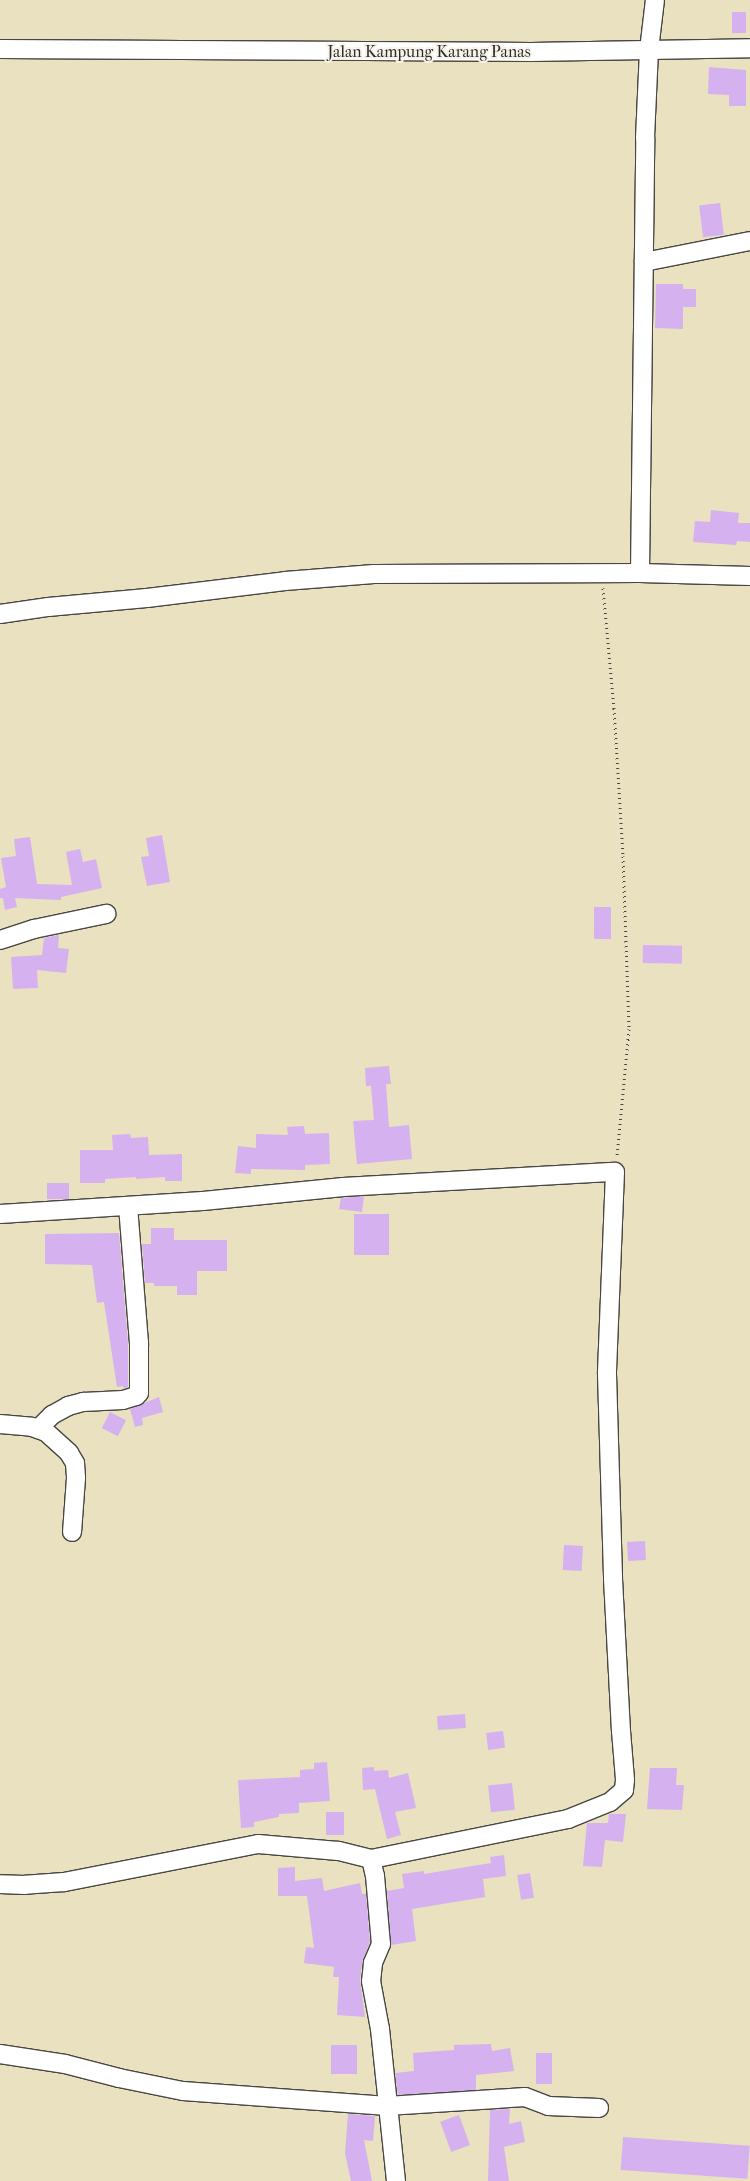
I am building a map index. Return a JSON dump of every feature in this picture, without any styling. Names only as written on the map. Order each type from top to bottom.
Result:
[{"type":"street","points":[[640,573],[649,50],[655,0]]},
{"type":"street","name":"Jalan Kampung Karang Panas","points":[[0,49],[108,48],[531,52],[750,48]]},
{"type":"street","points":[[644,262],[750,241]]},
{"type":"street","points":[[0,614],[275,582],[374,574],[640,573],[750,576]]},
{"type":"street","points":[[0,940],[34,929],[106,914]]},
{"type":"street","points":[[0,1214],[300,1193],[343,1187],[376,1187],[615,1172],[607,1374],[613,1579],[621,1731],[626,1780],[624,1790],[610,1802],[568,1819],[371,1859],[338,1851],[258,1844],[64,1882],[25,1885],[0,1884]]},
{"type":"street","points":[[38,1430],[52,1415],[68,1406],[83,1402],[123,1400],[136,1396],[139,1393],[139,1343],[128,1206]]},
{"type":"street","points":[[0,1424],[38,1430],[55,1438],[69,1453],[75,1463],[76,1500],[72,1532]]},
{"type":"street","points":[[371,1859],[375,1876],[381,1944],[373,1963],[371,1981],[380,2029],[396,2181]]},
{"type":"street","points":[[0,2054],[65,2064],[119,2078],[183,2091],[387,2106],[525,2096],[548,2106],[599,2108]]},
{"type":"path","points":[[602,574],[614,708],[623,856],[629,1029],[622,1124],[615,1172]]},
{"type":"building","points":[[732,12],[746,12],[746,33],[732,33]]},
{"type":"building","points":[[709,67],[746,70],[746,106],[729,106],[729,95],[708,94]]},
{"type":"building","points":[[720,203],[724,235],[703,237],[699,206]]},
{"type":"building","points":[[656,284],[683,284],[683,289],[696,289],[696,307],[683,307],[683,329],[655,328]]},
{"type":"building","points":[[711,510],[739,513],[738,523],[750,523],[750,542],[737,541],[736,545],[693,542],[695,521],[710,522]]},
{"type":"building","points":[[162,835],[170,882],[147,886],[141,857],[149,856],[146,838]]},
{"type":"building","points":[[30,837],[37,884],[72,885],[66,852],[80,849],[83,862],[96,859],[102,888],[61,897],[61,900],[15,898],[17,907],[5,910],[3,898],[0,898],[0,889],[6,887],[1,858],[16,856],[14,839]]},
{"type":"building","points":[[594,907],[611,907],[611,939],[594,939]]},
{"type":"building","points":[[59,935],[58,948],[69,949],[66,973],[37,970],[38,988],[13,989],[11,957],[42,955],[44,938]]},
{"type":"building","points":[[643,945],[682,946],[682,964],[643,963]]},
{"type":"building","points":[[389,1066],[391,1084],[386,1084],[389,1127],[409,1125],[412,1159],[357,1164],[353,1121],[374,1120],[371,1086],[366,1086],[365,1068]]},
{"type":"building","points":[[304,1126],[305,1134],[329,1133],[330,1164],[305,1165],[305,1170],[251,1169],[251,1174],[235,1173],[238,1146],[256,1148],[256,1134],[288,1135],[287,1127]]},
{"type":"building","points":[[130,1134],[131,1138],[148,1137],[149,1155],[182,1154],[182,1181],[165,1181],[165,1177],[136,1179],[136,1177],[105,1179],[105,1183],[80,1183],[80,1150],[113,1150],[112,1135]]},
{"type":"building","points":[[47,1183],[69,1183],[69,1199],[47,1199]]},
{"type":"building","points":[[364,1196],[362,1212],[339,1209],[341,1198]]},
{"type":"building","points":[[354,1214],[389,1214],[389,1255],[354,1255]]},
{"type":"building","points":[[151,1228],[174,1228],[174,1240],[227,1240],[227,1271],[197,1271],[197,1295],[177,1295],[177,1286],[154,1286],[154,1283],[145,1283],[142,1244],[151,1244]]},
{"type":"building","points":[[119,1233],[128,1343],[128,1387],[124,1389],[123,1386],[117,1387],[104,1302],[97,1303],[92,1265],[45,1264],[45,1234]]},
{"type":"building","points":[[159,1397],[163,1412],[142,1418],[143,1425],[135,1427],[130,1409]]},
{"type":"building","points":[[110,1412],[126,1420],[118,1436],[102,1428]]},
{"type":"building","points":[[645,1541],[646,1560],[628,1561],[627,1542]]},
{"type":"building","points":[[564,1545],[583,1546],[582,1571],[563,1570]]},
{"type":"building","points":[[465,1714],[466,1728],[438,1730],[437,1716]]},
{"type":"building","points":[[503,1731],[505,1748],[488,1750],[486,1733]]},
{"type":"building","points":[[327,1762],[330,1801],[299,1803],[299,1813],[279,1814],[279,1817],[254,1822],[254,1827],[241,1828],[238,1780],[300,1777],[300,1770],[314,1769],[314,1763]]},
{"type":"building","points":[[374,1767],[374,1771],[388,1770],[389,1778],[408,1773],[416,1808],[395,1812],[401,1835],[387,1839],[375,1789],[363,1790],[362,1768]]},
{"type":"building","points":[[650,1768],[677,1768],[676,1785],[684,1785],[682,1810],[647,1809]]},
{"type":"building","points":[[512,1783],[515,1810],[491,1812],[488,1786]]},
{"type":"building","points":[[326,1812],[344,1812],[344,1835],[326,1835]]},
{"type":"building","points":[[609,1814],[626,1814],[623,1842],[605,1840],[602,1867],[583,1866],[587,1823],[608,1823]]},
{"type":"building","points":[[504,1855],[506,1876],[483,1879],[485,1897],[412,1909],[416,1941],[391,1945],[387,1891],[404,1888],[402,1874],[424,1871],[424,1874],[491,1863],[490,1857]]},
{"type":"building","points":[[295,1867],[295,1881],[322,1878],[324,1891],[360,1883],[362,1894],[366,1894],[370,1942],[362,1962],[360,1980],[365,2017],[337,2015],[339,1977],[333,1977],[334,1967],[304,1963],[306,1947],[314,1948],[307,1896],[278,1896],[278,1868]]},
{"type":"building","points":[[530,1873],[534,1898],[521,1900],[517,1875]]},
{"type":"building","points":[[491,2044],[492,2051],[510,2048],[514,2071],[476,2075],[476,2090],[398,2095],[395,2073],[414,2071],[413,2053],[454,2050],[454,2045]]},
{"type":"building","points":[[331,2045],[357,2045],[357,2074],[331,2074]]},
{"type":"building","points":[[536,2053],[552,2053],[552,2084],[536,2084]]},
{"type":"building","points":[[510,2109],[509,2124],[521,2121],[525,2142],[504,2147],[509,2181],[488,2181],[490,2110]]},
{"type":"building","points":[[348,2114],[375,2116],[373,2141],[364,2140],[372,2181],[351,2181],[345,2153]]},
{"type":"building","points":[[459,2115],[470,2145],[451,2152],[440,2122]]},
{"type":"building","points":[[623,2137],[750,2146],[747,2179],[621,2170]]}]
